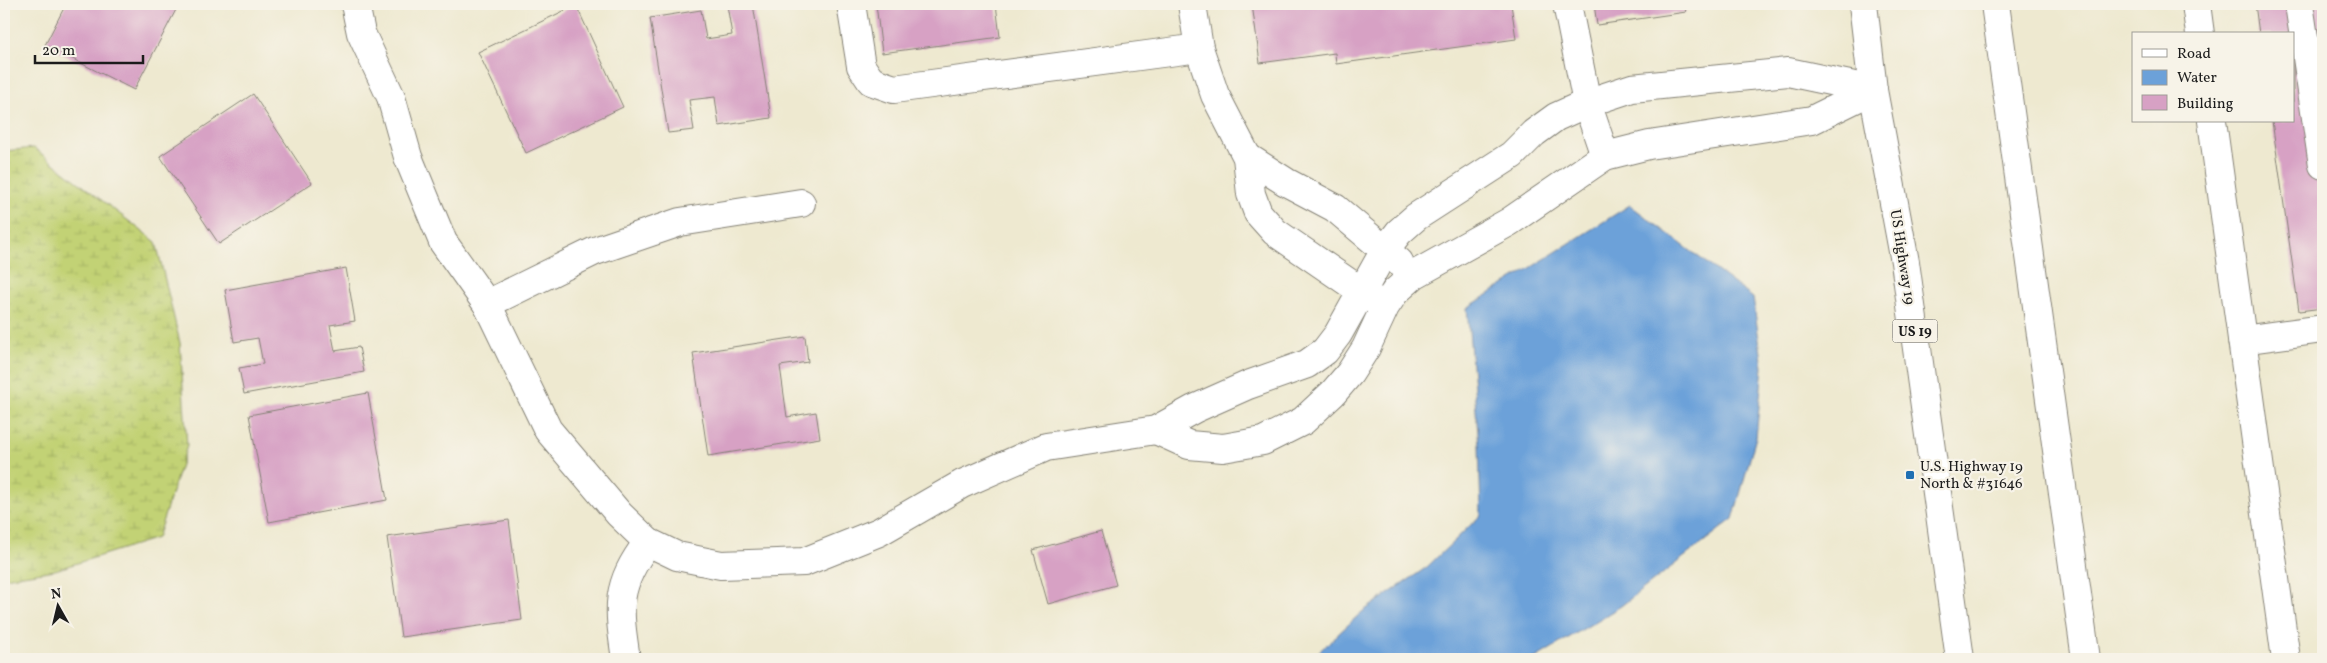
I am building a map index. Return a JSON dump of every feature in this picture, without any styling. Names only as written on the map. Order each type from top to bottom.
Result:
[{"type":"main road","points":[[355,4],[361,33],[391,97],[408,157],[444,242],[487,304],[548,430],[619,514],[648,542],[677,556],[721,565],[804,562],[879,532],[962,484],[1046,447],[1156,430],[1194,408],[1307,364],[1325,351],[1338,334],[1385,250],[1399,232],[1416,217],[1504,161],[1534,133],[1556,117],[1587,103],[1632,88],[1788,72],[1873,90]]},
{"type":"main road","points":[[851,4],[861,66],[871,81],[894,89],[1199,48]]},
{"type":"main road","points":[[1192,4],[1199,48],[1215,95],[1247,157],[1250,194],[1258,213],[1275,232],[1385,307]]},
{"type":"main road","points":[[1567,4],[1587,103],[1605,156]]},
{"type":"main road","name":"US Highway 19","points":[[1863,4],[1873,90],[1905,262],[1960,659]]},
{"type":"main road","points":[[1995,4],[2086,659]]},
{"type":"main road","points":[[2196,4],[2200,32]]},
{"type":"main road","points":[[2299,4],[2323,166]]},
{"type":"main road","points":[[1156,430],[1189,445],[1223,448],[1263,441],[1303,421],[1350,373],[1366,348],[1385,307],[1395,292],[1414,275],[1510,222],[1605,156],[1650,145],[1812,120],[1873,90]]},
{"type":"main road","points":[[2212,122],[2286,659]]},
{"type":"main road","points":[[1247,157],[1286,182],[1335,208],[1414,275]]},
{"type":"main road","points":[[487,304],[595,251],[680,222],[801,203]]},
{"type":"main road","points":[[2242,340],[2323,329]]},
{"type":"main road","points":[[626,659],[620,624],[622,590],[632,564],[648,542]]},
{"type":"green space","points":[[34,148],[156,242],[180,343],[187,446],[157,538],[55,570],[4,578],[4,151]]},
{"type":"water","points":[[1630,205],[1753,298],[1763,367],[1756,437],[1733,519],[1621,606],[1534,659],[1311,659],[1362,612],[1427,567],[1481,515],[1479,445],[1467,308]]},
{"type":"building","points":[[66,4],[179,4],[134,90],[45,45]]},
{"type":"building","points":[[753,4],[771,118],[719,126],[715,97],[689,100],[694,130],[668,133],[650,18],[701,10],[706,39],[732,35],[727,5]]},
{"type":"building","points":[[876,4],[996,4],[1000,37],[882,53]]},
{"type":"building","points":[[1252,4],[1511,4],[1516,39],[1336,64],[1335,53],[1260,63]]},
{"type":"building","points":[[1594,4],[1684,4],[1686,12],[1597,25]]},
{"type":"building","points":[[2255,4],[2323,4],[2323,308],[2299,311],[2272,122],[2294,122],[2294,32],[2259,32]]},
{"type":"building","points":[[576,5],[623,107],[526,153],[478,52]]},
{"type":"building","points":[[253,94],[312,183],[219,244],[160,156]]},
{"type":"building","points":[[346,268],[355,321],[330,325],[335,351],[359,347],[364,372],[244,394],[239,368],[263,364],[258,338],[234,342],[225,290]]},
{"type":"building","points":[[805,336],[808,362],[780,366],[787,417],[816,412],[820,438],[708,456],[693,353]]},
{"type":"building","points":[[368,393],[387,500],[269,522],[249,415]]},
{"type":"building","points":[[509,520],[522,620],[401,637],[387,537]]},
{"type":"building","points":[[1101,531],[1116,585],[1048,604],[1033,550]]},
{"type":"place","name":"U.S. Highway 19 North & #31646","points":[[1910,475]]}]
